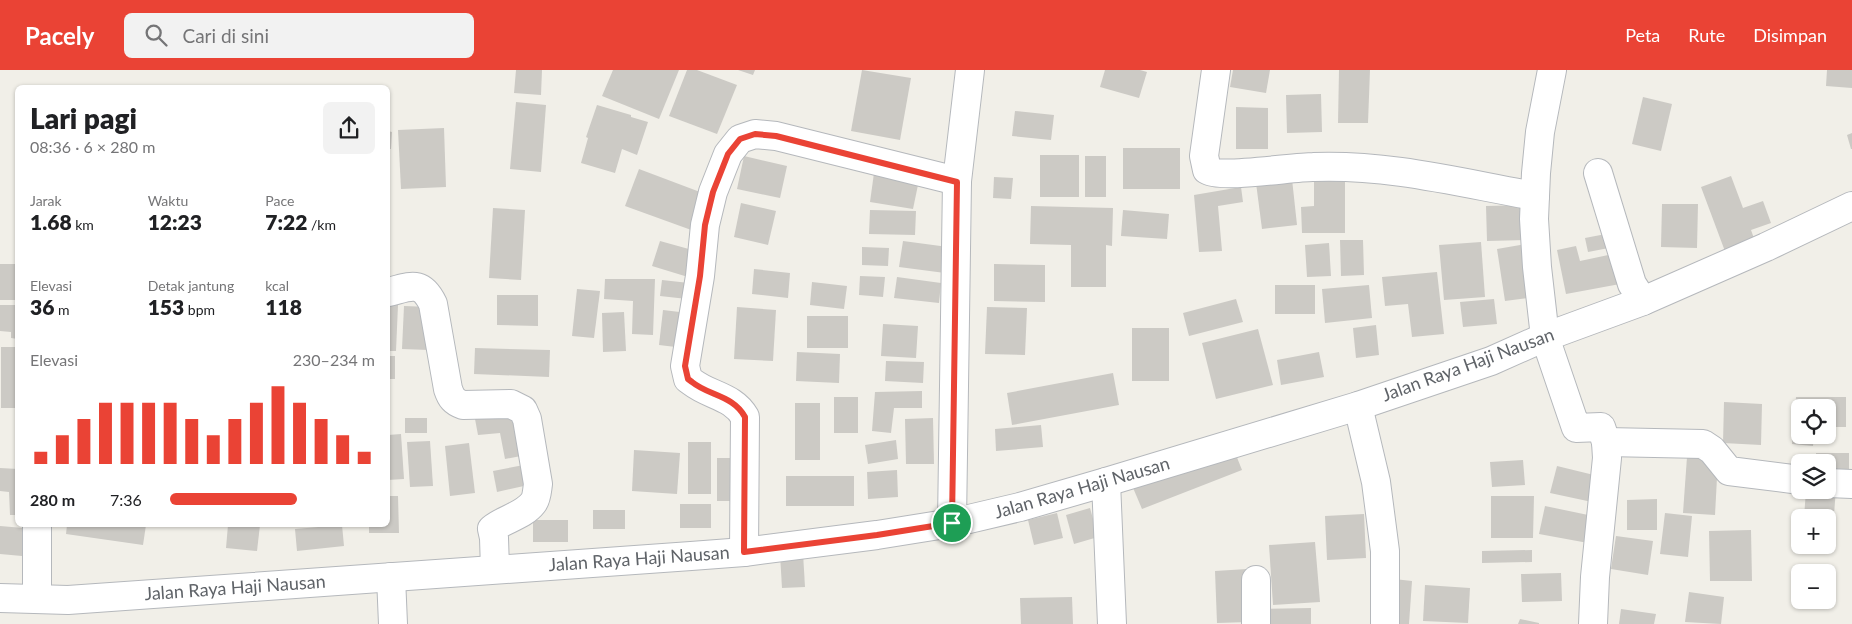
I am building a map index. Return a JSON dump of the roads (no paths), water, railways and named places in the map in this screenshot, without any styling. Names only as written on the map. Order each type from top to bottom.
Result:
[{"type":"street","points":[[952,523],[957,182],[970,70]]},
{"type":"street","points":[[1216,70],[1204,156],[1207,170],[1210,172],[1225,174],[1312,167],[1379,168],[1409,171],[1535,196]]},
{"type":"street","points":[[1552,70],[1540,132],[1535,196],[1534,219],[1537,267],[1545,336],[1576,428],[1601,427],[1606,442],[1607,458],[1595,576],[1593,624]]},
{"type":"street","points":[[744,552],[745,417],[740,408],[734,403],[688,379],[685,366],[700,276],[705,225],[713,192],[728,154],[740,139],[755,134],[776,136],[957,182]]},
{"type":"street","points":[[1598,173],[1632,284],[1643,301]]},
{"type":"street","name":"Jalan Raya Haji Nausan","points":[[0,598],[68,600],[744,552],[877,535],[952,523],[1020,507],[1358,406],[1491,360],[1545,336],[1643,301],[1766,247],[1852,206]]},
{"type":"street","points":[[390,291],[404,287],[416,287],[427,292],[433,304],[448,389],[456,402],[463,405],[511,404],[523,410],[527,419],[538,484],[537,494],[534,503],[492,528],[495,569]]},
{"type":"street","points":[[1358,406],[1376,482],[1385,551],[1385,624]]},
{"type":"street","points":[[1606,442],[1703,444],[1712,450],[1729,471],[1791,479]]},
{"type":"street","points":[[1106,482],[1112,624]]},
{"type":"street","points":[[1836,483],[1852,484]]},
{"type":"street","points":[[37,599],[38,527]]},
{"type":"street","points":[[391,578],[393,624]]},
{"type":"street","points":[[1256,580],[1256,624]]}]
